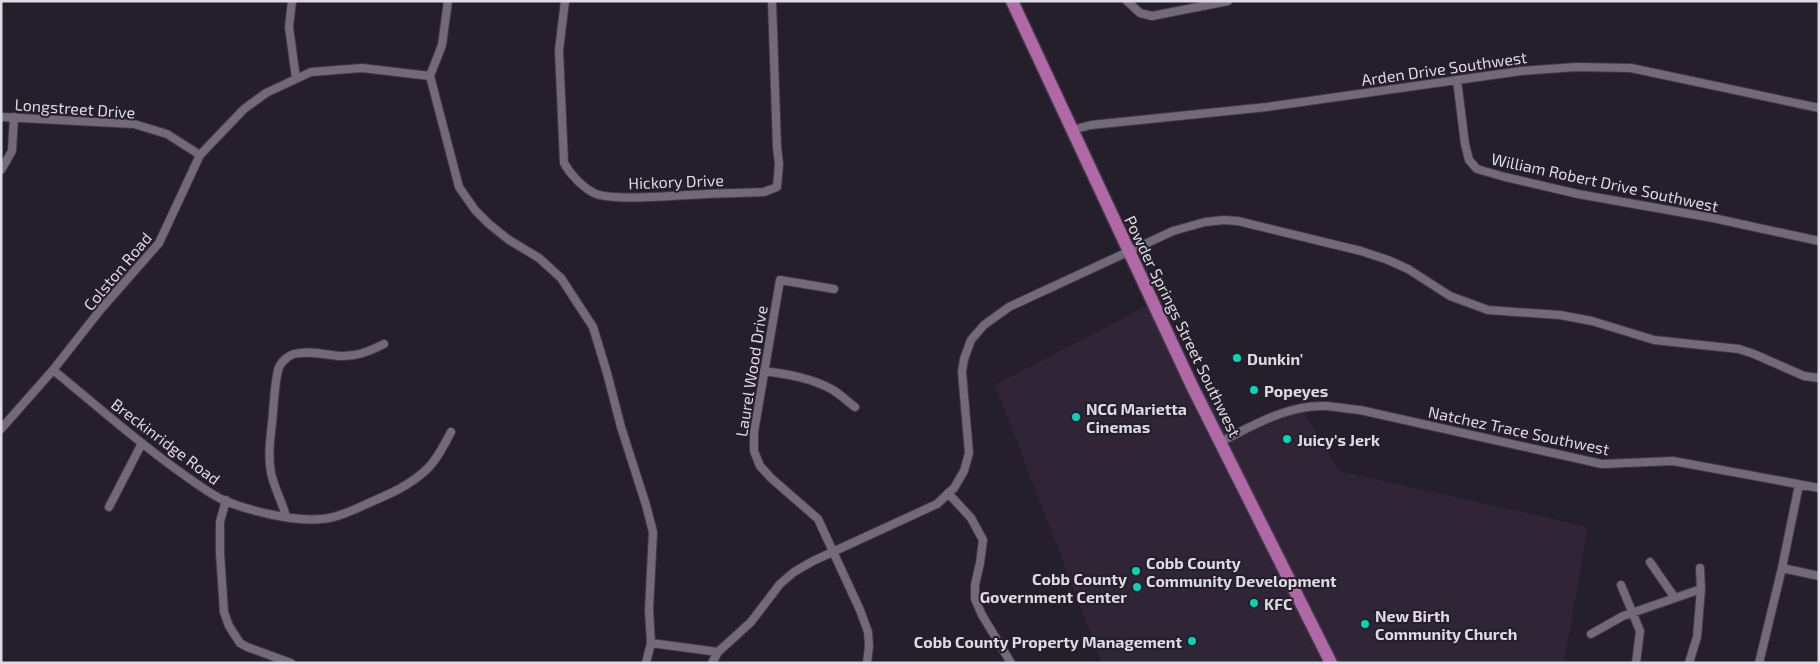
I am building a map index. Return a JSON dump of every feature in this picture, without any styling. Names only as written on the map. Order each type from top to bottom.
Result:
[{"type":"main road","name":"Powder Springs Street Southwest","points":[[1012,1],[1192,386],[1331,663]]},
{"type":"street","points":[[292,1],[289,28],[296,78]]},
{"type":"street","points":[[448,1],[442,46],[430,76],[454,174],[463,195],[489,224],[509,240],[539,258],[561,278],[593,327],[653,532],[649,610],[650,643],[646,663]]},
{"type":"street","name":"Hickory Drive","points":[[565,1],[559,50],[564,163],[568,171],[595,194],[643,197],[764,192],[777,187],[779,164],[776,147],[772,1]]},
{"type":"street","points":[[1127,1],[1140,13],[1152,16],[1228,1]]},
{"type":"street","name":"Arden Drive Southwest","points":[[1072,130],[1092,125],[1267,107],[1521,71],[1576,67],[1631,68],[1819,108]]},
{"type":"street","name":"Colston Road","points":[[1,429],[53,370],[101,309],[160,244],[200,155],[244,109],[266,93],[311,72],[362,68],[430,76]]},
{"type":"street","name":"William Robert Drive Southwest","points":[[1457,80],[1465,144],[1469,160],[1477,169],[1578,194],[1713,218],[1819,241]]},
{"type":"street","name":"Longstreet Drive","points":[[1,117],[134,124],[167,134],[200,155]]},
{"type":"street","points":[[1,170],[12,151],[14,117]]},
{"type":"street","points":[[712,663],[718,652],[751,622],[780,584],[794,572],[834,551],[936,504],[954,488],[964,471],[969,453],[962,372],[964,359],[971,340],[984,324],[1010,307],[1184,228],[1216,221],[1238,221],[1361,251],[1388,260],[1422,277],[1450,296],[1488,310],[1539,312],[1560,315],[1592,321],[1654,340],[1739,349],[1804,376],[1819,378]]},
{"type":"street","name":"Laurel Wood Drive","points":[[834,288],[780,280],[754,432],[754,451],[760,466],[771,478],[818,519],[834,551],[868,632],[867,663]]},
{"type":"street","points":[[286,516],[271,474],[269,447],[278,370],[286,358],[295,354],[356,356],[384,344]]},
{"type":"street","name":"Breckinridge Road","points":[[53,370],[162,459],[204,488],[226,500],[246,507],[286,516],[320,519],[336,516],[398,490],[426,470],[436,458],[451,432]]},
{"type":"street","points":[[764,371],[793,375],[811,381],[833,390],[855,407]]},
{"type":"street","name":"Natchez Trace Southwest","points":[[1220,442],[1268,418],[1294,409],[1324,406],[1360,410],[1602,464],[1673,461],[1819,488]]},
{"type":"street","points":[[109,507],[142,443]]},
{"type":"street","points":[[1759,663],[1782,568],[1798,485]]},
{"type":"street","points":[[948,493],[971,518],[982,540],[980,563],[975,585],[975,599],[982,615],[1011,663]]},
{"type":"street","points":[[226,500],[220,522],[220,553],[224,612],[229,626],[240,643],[291,663]]},
{"type":"street","points":[[1650,562],[1675,598]]},
{"type":"street","points":[[1689,663],[1697,637],[1701,588],[1700,568]]},
{"type":"street","points":[[1782,568],[1819,576]]},
{"type":"street","points":[[1621,585],[1640,631],[1636,663]]},
{"type":"street","points":[[1591,634],[1623,616],[1701,588]]},
{"type":"street","points":[[650,643],[718,652]]},
{"type":"shaded area","points":[[1158,300],[1186,363],[1228,430],[1243,428],[1300,405],[1339,471],[1588,527],[1564,663],[1102,663],[995,385]]},
{"type":"place","name":"Dunkin'","points":[[1237,358]]},
{"type":"place","name":"Popeyes","points":[[1254,390]]},
{"type":"place","name":"NCG Marietta Cinemas","points":[[1076,417]]},
{"type":"place","name":"Juicy's Jerk","points":[[1287,439]]},
{"type":"place","name":"Cobb County Community Development","points":[[1136,571]]},
{"type":"place","name":"Cobb County Government Center","points":[[1137,587]]},
{"type":"place","name":"KFC","points":[[1254,603]]},
{"type":"place","name":"New Birth Community Church","points":[[1365,624]]},
{"type":"place","name":"Cobb County Property Management","points":[[1192,641]]}]
